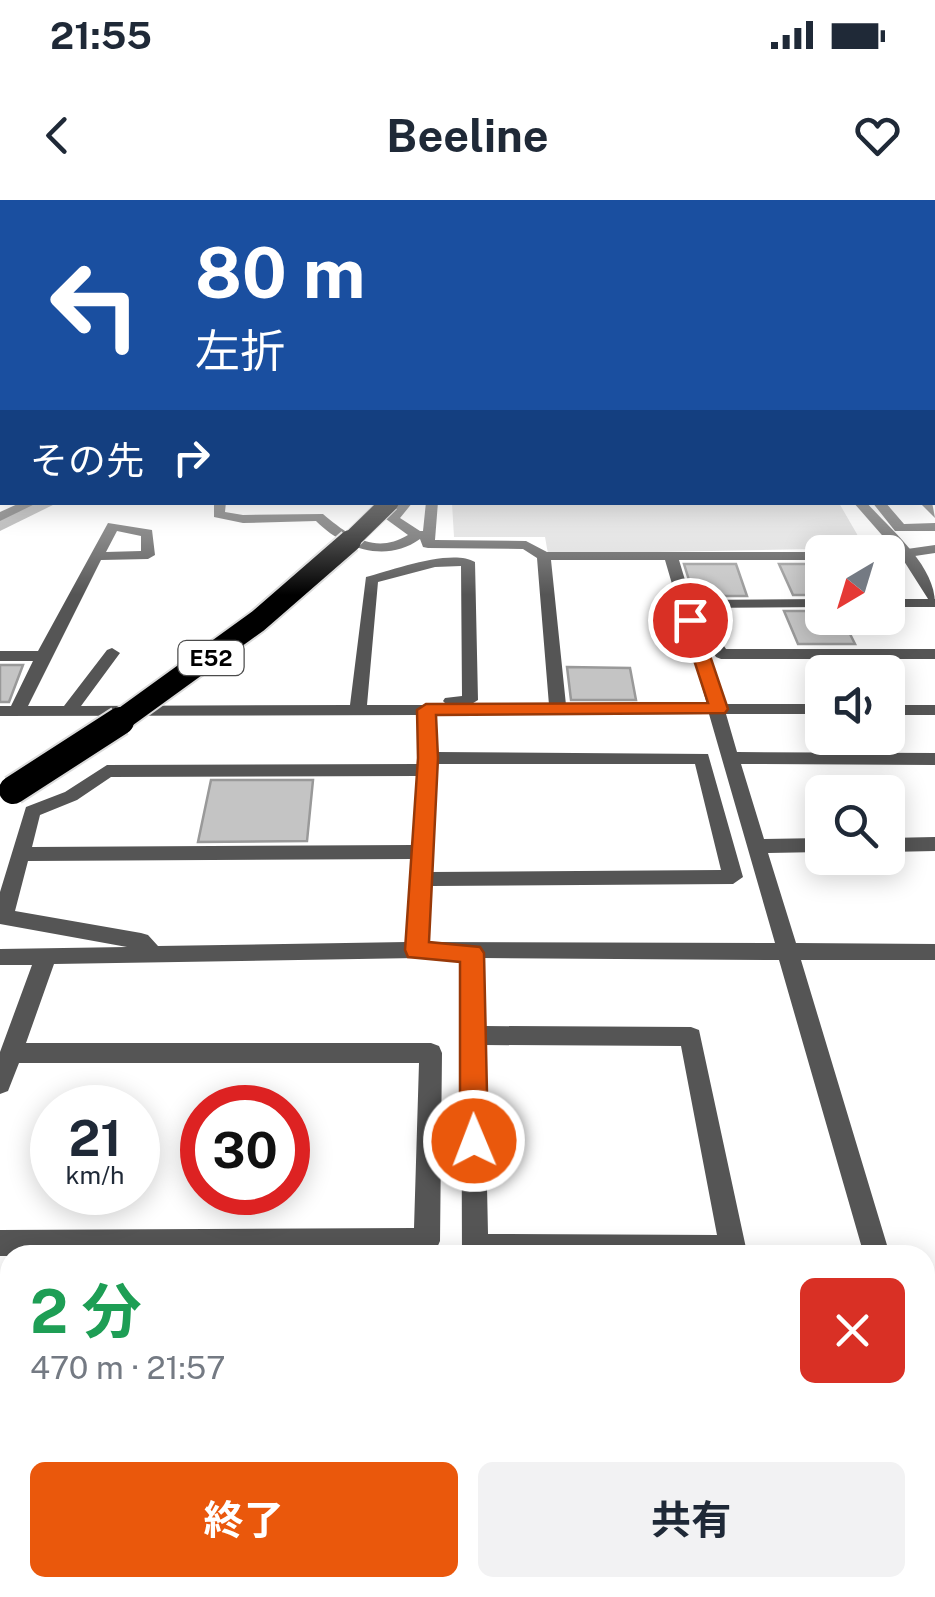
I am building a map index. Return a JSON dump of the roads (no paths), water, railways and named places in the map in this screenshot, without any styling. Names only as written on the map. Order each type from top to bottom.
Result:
[{"type":"highway","name":"E52","points":[[7,784],[218,634],[305,566],[369,505]]},
{"type":"highway","name":"E52","points":[[7,784],[236,640],[322,570],[387,505]]},
{"type":"street","points":[[0,517],[26,505]]},
{"type":"street","points":[[220,505],[218,514],[244,519],[318,516],[341,538],[365,546],[395,547],[423,535]]},
{"type":"street","points":[[404,505],[392,519],[423,535],[428,544],[526,545],[544,556],[805,556]]},
{"type":"street","points":[[423,535],[431,505]]},
{"type":"street","points":[[862,505],[907,556],[933,595],[905,600]]},
{"type":"street","points":[[881,505],[900,528],[935,527]]},
{"type":"street","points":[[907,556],[935,549]]},
{"type":"street","points":[[8,711],[44,656],[96,556]]},
{"type":"street","points":[[544,556],[558,710]]},
{"type":"street","points":[[671,556],[874,1245]]},
{"type":"street","points":[[358,710],[371,580],[435,564],[468,562],[470,700],[439,701],[426,710]]},
{"type":"street","points":[[687,612],[805,605]]},
{"type":"street","points":[[687,612],[700,622],[721,654],[935,654]]},
{"type":"street","points":[[70,710],[112,653]]},
{"type":"street","points":[[0,656],[44,656]]},
{"type":"street","points":[[8,711],[805,709]]},
{"type":"street","points":[[417,950],[428,764],[426,710]]},
{"type":"street","points":[[905,710],[935,710]]},
{"type":"street","points":[[153,954],[141,941],[3,917],[32,811],[71,796],[107,771],[702,758],[733,877],[421,879]]},
{"type":"street","points":[[732,758],[935,758]]},
{"type":"street","points":[[905,845],[935,844]]},
{"type":"street","points":[[758,846],[805,845]]},
{"type":"street","points":[[20,854],[423,852]]},
{"type":"street","points":[[0,957],[417,950],[935,952]]},
{"type":"street","points":[[472,953],[475,1245]]},
{"type":"street","points":[[0,1084],[46,956]]},
{"type":"street","points":[[473,1035],[692,1037],[732,1245]]},
{"type":"street","points":[[0,1244],[427,1241],[431,1053],[11,1053]]},
{"type":"waterway","points":[[0,525],[43,505]]}]
